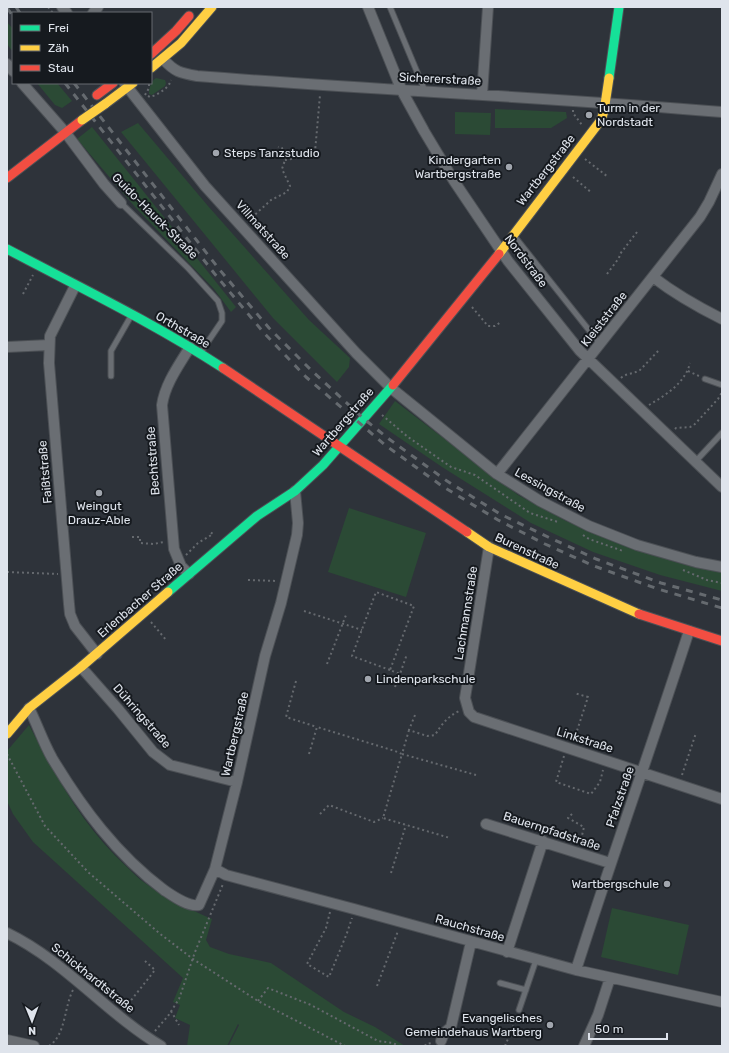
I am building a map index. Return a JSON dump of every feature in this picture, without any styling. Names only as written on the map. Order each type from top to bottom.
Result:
[{"type":"street","points":[[152,67],[181,43],[212,7]]},
{"type":"street","name":"Nordstraße","points":[[368,7],[402,90],[424,131],[454,181],[501,251],[568,337],[614,384],[722,487]]},
{"type":"street","points":[[482,95],[488,7]]},
{"type":"street","name":"Wartbergstraße","points":[[30,708],[52,757],[91,816],[111,841],[150,879],[169,894],[194,906],[199,905],[215,869],[237,782],[265,656],[286,583],[297,535],[298,523],[295,491],[323,465],[391,388],[501,251],[601,120],[605,103],[619,7]]},
{"type":"street","points":[[152,53],[176,31],[195,10]]},
{"type":"street","name":"Sichererstraße","points":[[163,59],[172,69],[183,74],[197,76],[580,101],[722,112]]},
{"type":"street","name":"Guido-Hauck-Straße","points":[[23,84],[60,126],[120,203]]},
{"type":"street","points":[[94,97],[112,84]]},
{"type":"street","points":[[7,178],[60,126],[82,120],[128,84]]},
{"type":"street","name":"Villmatstraße","points":[[128,84],[205,186],[356,353],[391,388]]},
{"type":"street","name":"Kleiststraße","points":[[497,474],[700,217],[722,174]]},
{"type":"street","name":"Orthstraße","points":[[7,249],[190,347],[340,446]]},
{"type":"street","points":[[653,277],[700,309],[722,319]]},
{"type":"street","name":"Faißtstraße","points":[[75,286],[50,336],[49,363],[69,604],[75,626],[96,654]]},
{"type":"street","points":[[7,347],[49,345]]},
{"type":"street","name":"Bechtstraße","points":[[189,574],[179,563],[174,549],[162,405],[163,396],[167,385],[190,347]]},
{"type":"street","name":"Lessingstraße","points":[[391,388],[497,474],[540,501],[589,526],[638,545],[696,562],[722,567]]},
{"type":"street","name":"Burenstraße","points":[[340,446],[489,547],[633,612],[722,641]]},
{"type":"street","name":"Erlenbacher Straße","points":[[7,734],[30,708],[81,667],[256,516],[295,491]]},
{"type":"street","name":"Lachmannstraße","points":[[467,706],[465,698],[489,547]]},
{"type":"street","name":"Pfalzstraße","points":[[576,970],[610,863],[689,631]]},
{"type":"street","name":"Dühringstraße","points":[[81,667],[154,752],[170,765],[237,782]]},
{"type":"street","name":"Linkstraße","points":[[467,706],[469,712],[474,717],[722,799]]},
{"type":"street","name":"Bauernpfadstraße","points":[[486,824],[610,863]]},
{"type":"street","points":[[507,952],[543,841]]},
{"type":"street","name":"Rauchstraße","points":[[215,869],[226,875],[333,903],[536,960],[610,978],[722,1002]]},
{"type":"street","name":"Schickhardtstraße","points":[[7,933],[46,956],[119,1016],[149,1039],[161,1046]]},
{"type":"street","points":[[441,1041],[444,1033],[451,1027],[471,942]]},
{"type":"street","points":[[584,1046],[598,1015],[610,978]]},
{"type":"street","points":[[7,1040],[34,1046]]},
{"type":"lane","points":[[390,7],[425,91]]},
{"type":"lane","name":"Guido-Hauck-Straße","points":[[120,203],[188,268],[218,301],[222,313],[222,321],[200,353]]},
{"type":"lane","name":"Nordstraße","points":[[513,234],[600,344]]},
{"type":"lane","points":[[111,376],[111,351],[132,315]]},
{"type":"lane","points":[[705,379],[722,385]]},
{"type":"lane","points":[[695,462],[722,433]]},
{"type":"lane","points":[[519,1010],[536,960]]},
{"type":"lane","points":[[500,983],[526,990]]},
{"type":"path","points":[[145,95],[150,97],[156,95],[170,85],[171,80]]},
{"type":"path","points":[[285,160],[311,155],[315,152],[320,94]]},
{"type":"path","points":[[580,101],[580,109],[573,109],[573,113],[591,134]]},
{"type":"path","points":[[257,212],[271,200],[287,192],[289,189],[290,184],[282,169],[285,160],[282,148],[278,147]]},
{"type":"path","points":[[577,152],[608,177]]},
{"type":"path","points":[[564,169],[592,193]]},
{"type":"path","points":[[607,274],[619,258],[620,254],[638,232]]},
{"type":"path","points":[[23,294],[34,275],[41,267]]},
{"type":"path","points":[[464,296],[488,326],[495,326],[501,322]]},
{"type":"path","points":[[614,384],[624,375],[640,370],[660,349]]},
{"type":"path","points":[[641,409],[666,395],[685,376],[690,363]]},
{"type":"path","points":[[688,371],[705,379]]},
{"type":"path","points":[[668,435],[676,428],[690,427],[694,425],[718,399],[722,391]]},
{"type":"path","points":[[377,419],[382,414]]},
{"type":"path","points":[[179,563],[198,543],[213,534],[210,532]]},
{"type":"path","points":[[132,537],[140,537],[140,543],[147,544],[159,543],[173,539]]},
{"type":"path","points":[[7,572],[67,574]]},
{"type":"path","points":[[248,580],[264,580],[286,583]]},
{"type":"path","points":[[390,670],[414,606],[376,592],[352,656],[400,674]]},
{"type":"path","points":[[304,610],[362,630]]},
{"type":"path","points":[[143,613],[167,640]]},
{"type":"path","points":[[328,664],[346,615]]},
{"type":"path","points":[[395,687],[407,654]]},
{"type":"path","points":[[296,682],[286,717],[402,754],[476,775]]},
{"type":"path","points":[[574,693],[588,697],[556,782],[591,794],[600,782],[606,760]]},
{"type":"path","points":[[408,730],[427,736],[435,735],[449,716],[467,706]]},
{"type":"path","points":[[383,818],[408,730],[415,715]]},
{"type":"path","points":[[309,754],[316,727]]},
{"type":"path","points":[[679,784],[696,733]]},
{"type":"path","points":[[7,754],[45,826],[88,872],[159,933],[193,958],[258,1001],[345,1046]]},
{"type":"path","points":[[320,814],[329,805],[374,822],[383,818],[450,838]]},
{"type":"path","points":[[572,814],[568,818],[584,828],[577,852]]},
{"type":"path","points":[[391,873],[406,825]]},
{"type":"path","points":[[149,1039],[172,1011],[179,999],[193,958],[226,875]]},
{"type":"path","points":[[333,903],[326,928],[307,964],[329,977],[347,933],[354,909]]},
{"type":"path","points":[[377,986],[401,923]]},
{"type":"path","points":[[119,1016],[155,970],[145,961]]},
{"type":"path","points":[[258,1001],[268,988],[310,1005],[378,1042],[394,1043],[399,1046]]},
{"type":"path","points":[[49,1046],[55,1043],[60,1035],[71,994]]},
{"type":"path","points":[[505,1046],[519,1010]]},
{"type":"path","points":[[172,1011],[179,1025]]},
{"type":"green space","points":[[7,22],[12,28],[12,51],[7,44]]},
{"type":"green space","points":[[156,78],[165,80],[166,83],[165,86],[152,95],[149,94],[149,90]]},
{"type":"green space","points":[[38,84],[58,84],[72,101],[62,108],[55,105]]},
{"type":"green space","points":[[495,109],[566,112],[567,118],[551,128],[495,128]]},
{"type":"green space","points":[[455,112],[491,113],[490,135],[455,134]]},
{"type":"green space","points":[[138,123],[208,206],[309,320],[350,358],[349,367],[337,382],[273,318],[121,132]]},
{"type":"green space","points":[[92,127],[236,307],[231,312],[214,289],[135,207],[77,139]]},
{"type":"green space","points":[[395,401],[518,495],[566,521],[638,550],[682,564],[722,571],[722,591],[660,575],[593,552],[531,523],[442,467],[379,424]]},
{"type":"green space","points":[[349,508],[426,533],[406,597],[328,572]]},
{"type":"green space","points":[[29,725],[72,801],[97,836],[112,852],[138,878],[161,894],[212,919],[206,940],[210,947],[229,954],[271,963],[344,1012],[375,1027],[405,1046],[229,1045],[239,1025],[238,1024],[227,1046],[187,1046],[190,1025],[175,1018],[180,1005],[173,1002],[183,978],[33,842],[13,814],[7,801],[7,751]]},
{"type":"green space","points":[[612,908],[689,925],[678,975],[601,957]]},
{"type":"railway","points":[[16,7],[19,12]]},
{"type":"railway","points":[[7,8],[12,15]]},
{"type":"railway","points":[[66,84],[214,273],[264,333],[306,377],[385,445],[442,486],[498,520],[545,544],[594,566],[658,589],[722,608]]},
{"type":"railway","points":[[75,84],[219,269],[269,328],[312,371],[364,419],[389,439],[447,481],[500,514],[596,559],[661,583],[722,600]]},
{"type":"traffic: fast","points":[[609,78],[619,7]]},
{"type":"traffic: fast","points":[[7,249],[89,291],[170,336],[223,368]]},
{"type":"traffic: fast","points":[[168,592],[257,516],[295,491],[323,465],[393,385]]},
{"type":"traffic: slow","points":[[152,67],[181,43],[212,7]]},
{"type":"traffic: slow","points":[[499,254],[601,120],[604,111],[609,78]]},
{"type":"traffic: slow","points":[[105,104],[132,84]]},
{"type":"traffic: slow","points":[[82,120],[105,104]]},
{"type":"traffic: slow","points":[[467,532],[489,547],[639,614]]},
{"type":"traffic: slow","points":[[7,734],[29,708],[81,667],[168,592]]},
{"type":"traffic: jam","points":[[152,53],[176,31],[189,16]]},
{"type":"traffic: jam","points":[[97,95],[112,84]]},
{"type":"traffic: jam","points":[[7,178],[82,120]]},
{"type":"traffic: jam","points":[[393,385],[499,254]]},
{"type":"traffic: jam","points":[[223,368],[467,532]]},
{"type":"traffic: jam","points":[[639,614],[722,641]]},
{"type":"place","name":"Turm in der Nordstadt","points":[[589,115]]},
{"type":"place","name":"Steps Tanzstudio","points":[[216,153]]},
{"type":"place","name":"Kindergarten Wartbergstraße","points":[[509,167]]},
{"type":"place","name":"Weingut Drauz-Able","points":[[99,493]]},
{"type":"place","name":"Lindenparkschule","points":[[368,679]]},
{"type":"place","name":"Wartbergschule","points":[[667,884]]},
{"type":"place","name":"Evangelisches Gemeindehaus Wartberg","points":[[550,1025]]}]
